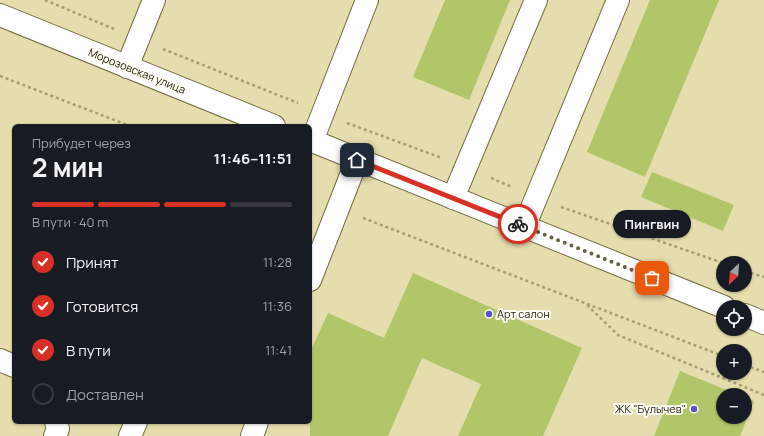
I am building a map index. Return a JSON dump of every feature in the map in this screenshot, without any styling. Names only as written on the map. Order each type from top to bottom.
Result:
[{"type":"street","points":[[127,66],[154,0]]},
{"type":"street","points":[[312,139],[367,0]]},
{"type":"street","points":[[453,198],[536,0]]},
{"type":"street","points":[[524,226],[618,0]]},
{"type":"street","name":"Морозовская улица","points":[[0,16],[269,124]]},
{"type":"street","points":[[312,141],[716,304]]},
{"type":"street","points":[[312,275],[357,160]]},
{"type":"street","points":[[752,318],[764,323]]},
{"type":"street","points":[[0,360],[12,365]]},
{"type":"street","points":[[55,436],[58,429],[57,424]]},
{"type":"street","points":[[130,436],[135,424]]},
{"type":"street","points":[[252,436],[255,424]]},
{"type":"path","points":[[45,0],[323,114],[466,167],[535,198],[716,261]]},
{"type":"path","points":[[0,76],[125,124]]},
{"type":"path","points":[[338,209],[716,353]]},
{"type":"path","points":[[752,273],[764,277]]},
{"type":"path","points":[[585,304],[618,335],[764,395]]},
{"type":"path","points":[[752,368],[764,372]]},
{"type":"building","points":[[445,0],[510,0],[469,100],[413,77]]},
{"type":"building","points":[[650,0],[719,0],[645,177],[587,152]]},
{"type":"building","points":[[652,172],[734,205],[723,231],[641,197]]},
{"type":"building","points":[[413,273],[582,348],[543,436],[458,436],[481,384],[422,358],[388,436],[310,436],[310,424],[312,424],[312,348],[328,313],[384,338]]},
{"type":"building","name":"ЖК \"Булычев\"","points":[[680,371],[722,388],[716,388],[716,424],[745,424],[740,436],[654,436]]},
{"type":"way so far","points":[[518,224],[652,278]]},
{"type":"place","name":"Пингвин","points":[[652,278]]},
{"type":"place","name":"Арт салон","points":[[489,314]]},
{"type":"place","name":"ЖК \"Булычев\"","points":[[694,409]]},
{"type":"route","points":[[357,160],[518,224]]}]
